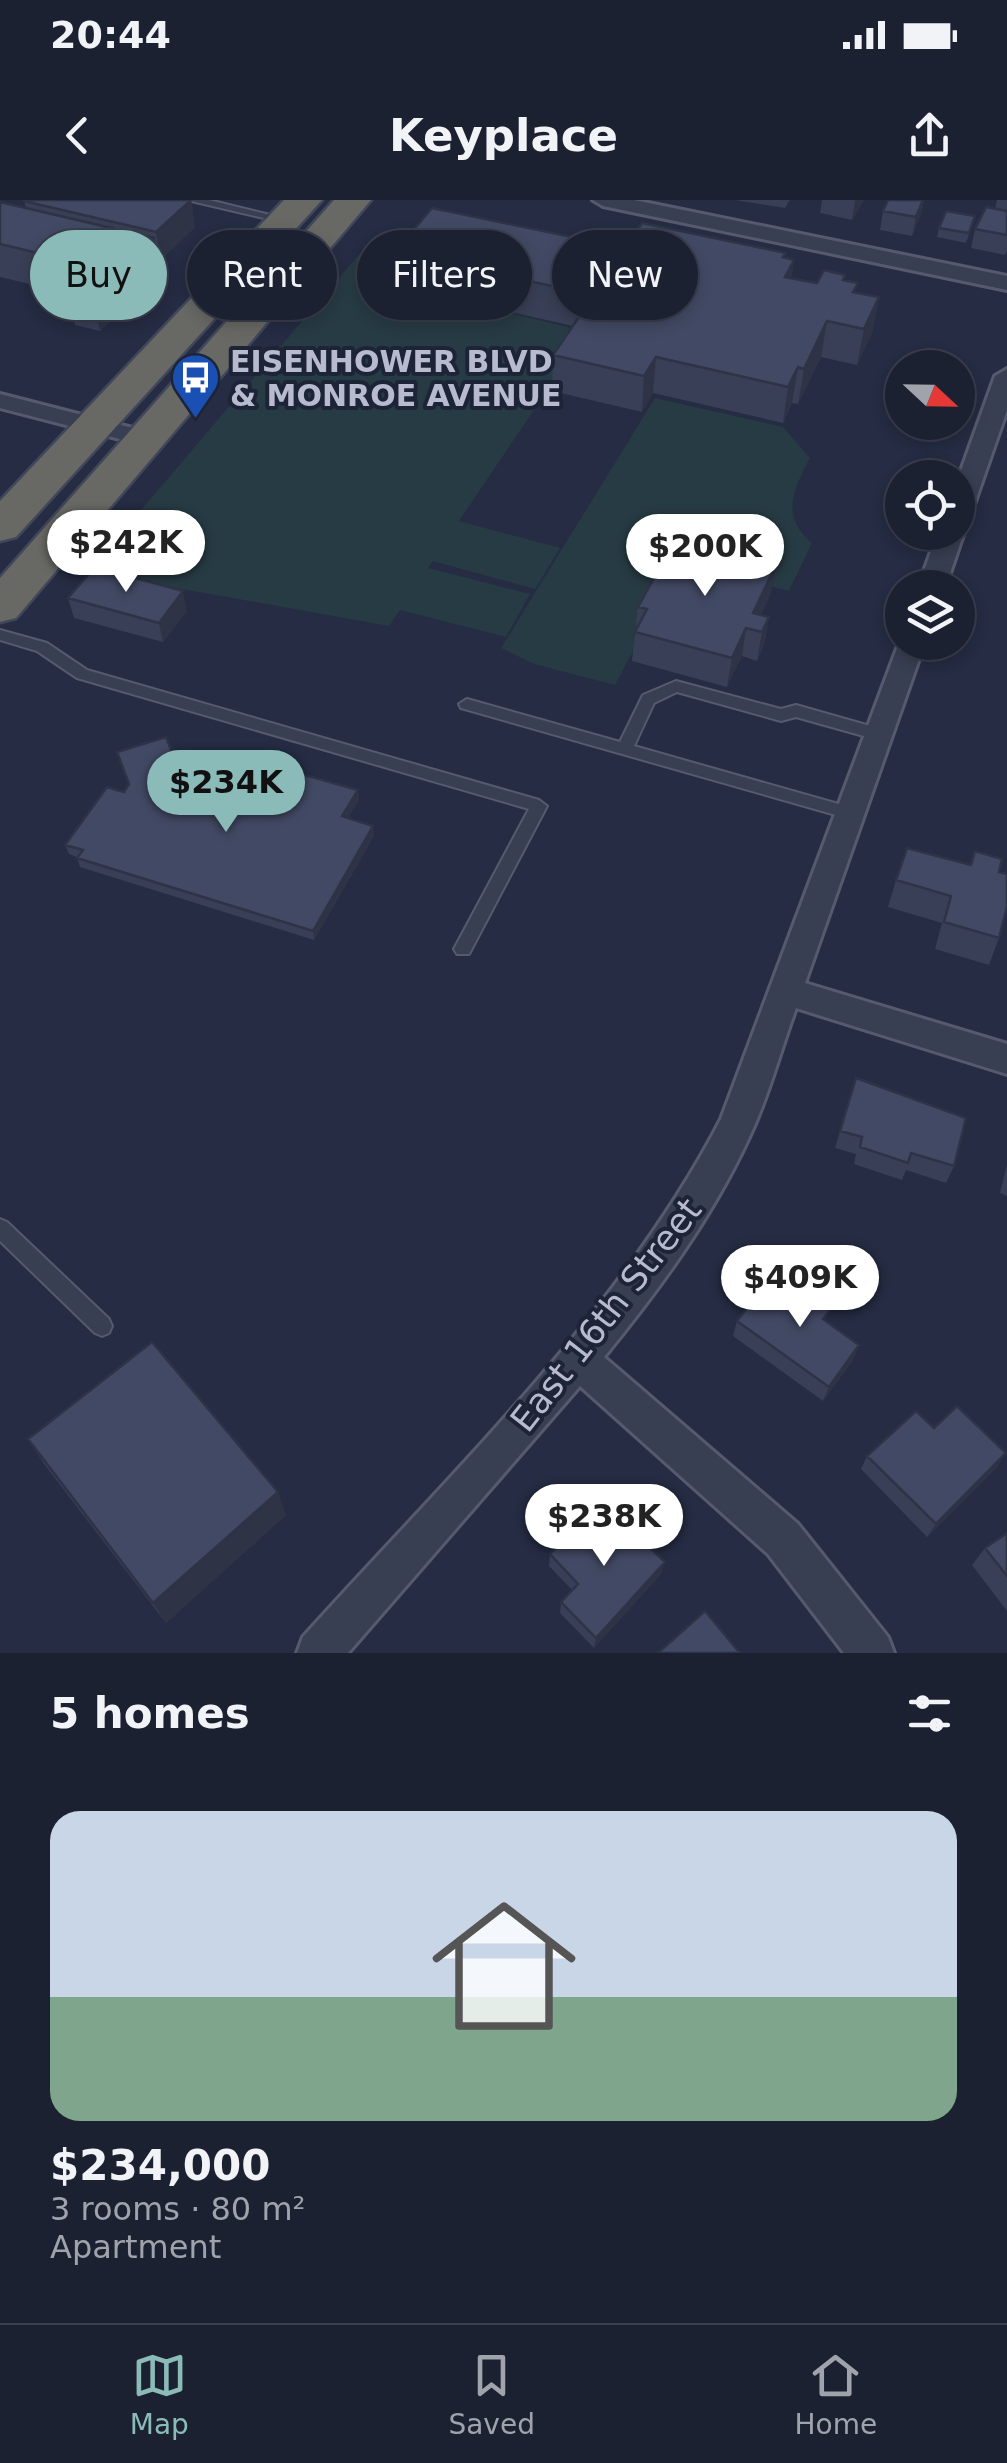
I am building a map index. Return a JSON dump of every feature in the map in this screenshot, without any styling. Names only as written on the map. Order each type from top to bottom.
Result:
[{"type":"highway","points":[[0,607],[353,200]]},
{"type":"highway","points":[[0,527],[294,210]]},
{"type":"street","points":[[603,200],[1007,284]]},
{"type":"street","points":[[975,466],[1006,381]]},
{"type":"street","points":[[0,401],[147,439]]},
{"type":"street","name":"East 16th Street","points":[[318,1653],[578,1359],[673,1239],[710,1182],[738,1122],[905,660]]},
{"type":"street","points":[[786,991],[1007,1059]]},
{"type":"street","points":[[578,1359],[783,1539],[872,1653]]},
{"type":"lane","points":[[193,200],[294,210]]},
{"type":"lane","points":[[0,635],[42,647],[82,674],[539,806],[463,949]]},
{"type":"lane","points":[[624,749],[648,699],[676,686],[781,715],[796,712],[878,734]]},
{"type":"lane","points":[[467,704],[850,813]]},
{"type":"lane","points":[[0,1228],[102,1326]]},
{"type":"shaded area","points":[[357,257],[357,320],[532,318],[568,327],[580,342],[459,521],[560,548],[535,589],[433,561],[428,568],[530,594],[506,637],[400,610],[389,626],[88,572],[303,320],[337,320],[337,280]]},
{"type":"shaded area","points":[[655,398],[783,427],[810,458],[795,492],[793,513],[802,533],[812,543],[789,591],[679,564],[661,586],[634,635],[640,638],[615,685],[534,664],[501,648]]},
{"type":"building","points":[[25,200],[191,200],[158,230]]},
{"type":"building","points":[[888,200],[923,200],[916,217],[883,211]]},
{"type":"building","points":[[0,202],[120,230],[30,230],[30,251],[0,244]]},
{"type":"building","points":[[986,207],[1007,211],[1007,235],[975,229]]},
{"type":"building","points":[[432,208],[552,233],[552,286],[532,282],[532,230],[414,230]]},
{"type":"building","points":[[946,211],[975,216],[969,233],[939,228]]},
{"type":"building","points":[[642,223],[676,230],[637,230]]},
{"type":"building","points":[[698,235],[786,253],[783,257],[794,260],[785,277],[817,283],[824,270],[858,283],[853,292],[879,297],[864,329],[827,321],[804,369],[798,367],[788,387],[656,357],[644,376],[553,355],[577,320],[698,320]]},
{"type":"building","points":[[683,541],[776,565],[753,613],[769,617],[762,632],[746,628],[732,658],[635,632],[647,609],[638,607],[664,560],[672,562]]},
{"type":"building","points":[[95,567],[183,591],[159,623],[68,598]]},
{"type":"building","points":[[166,737],[179,769],[249,789],[266,764],[358,790],[342,816],[373,826],[313,931],[77,858],[83,850],[65,845],[107,787],[124,792],[129,784],[117,752]]},
{"type":"building","points":[[907,848],[971,865],[975,851],[1002,859],[999,872],[1007,874],[1007,907],[999,938],[944,922],[951,896],[896,880]]},
{"type":"building","points":[[856,1078],[966,1118],[954,1166],[911,1153],[908,1163],[860,1147],[862,1137],[840,1131]]},
{"type":"building","points":[[768,1281],[789,1295],[799,1282],[833,1306],[823,1319],[859,1345],[829,1387],[737,1321]]},
{"type":"building","points":[[152,1342],[278,1492],[153,1603],[28,1439]]},
{"type":"building","points":[[957,1406],[1006,1453],[936,1524],[867,1456],[916,1411],[934,1428]]},
{"type":"building","points":[[597,1505],[621,1528],[625,1524],[665,1562],[596,1638],[561,1602],[578,1584],[550,1554]]},
{"type":"building","points":[[1007,1533],[1007,1576],[985,1548]]},
{"type":"building","points":[[705,1611],[740,1653],[659,1652]]},
{"type":"place","name":"EISENHOWER BLVD & MONROE AVENUE","points":[[195,420]]}]
